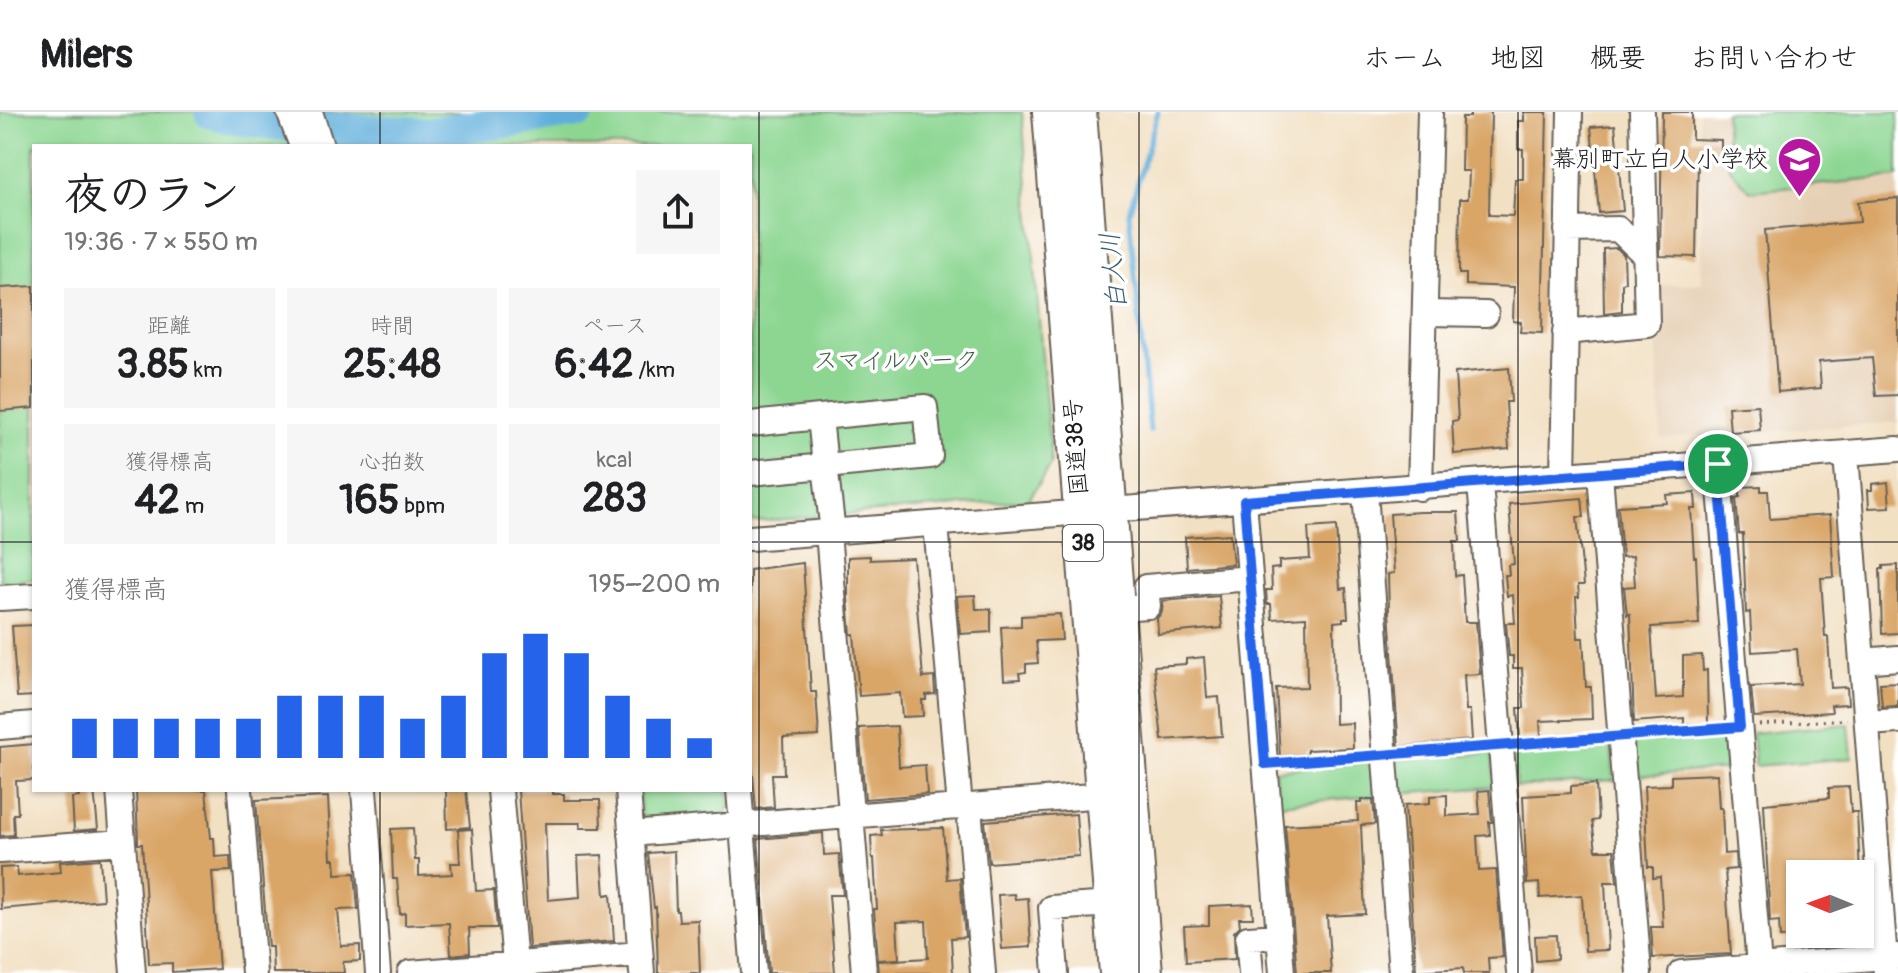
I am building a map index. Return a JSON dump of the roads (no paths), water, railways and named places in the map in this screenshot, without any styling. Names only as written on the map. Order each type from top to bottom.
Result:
[{"type":"highway","name":"国道38号","points":[[1050,112],[1096,512],[1118,608],[1145,973]]},
{"type":"highway","name":"国道38号","points":[[1079,112],[1096,512],[1103,795],[1117,973]]},
{"type":"street","points":[[290,112],[301,144]]},
{"type":"street","points":[[310,112],[320,144]]},
{"type":"street","points":[[1420,488],[1430,112]]},
{"type":"street","points":[[1563,476],[1570,112]]},
{"type":"street","points":[[1565,332],[1647,324],[1642,112]]},
{"type":"street","points":[[1567,230],[1618,229],[1645,255]]},
{"type":"street","points":[[1425,313],[1486,314]]},
{"type":"street","points":[[752,424],[925,407],[930,456],[752,473]]},
{"type":"street","points":[[820,417],[864,973]]},
{"type":"street","points":[[752,538],[1898,449]]},
{"type":"street","points":[[1681,973],[1759,966],[1890,962],[1846,454]]},
{"type":"street","points":[[1718,464],[1759,966]]},
{"type":"street","points":[[1600,473],[1639,973]]},
{"type":"street","points":[[1480,483],[1519,973]]},
{"type":"street","points":[[1365,492],[1401,973]]},
{"type":"street","points":[[1244,501],[1282,973]]},
{"type":"street","points":[[936,524],[983,973]]},
{"type":"street","points":[[1118,608],[1148,606],[1146,587],[1250,578]]},
{"type":"street","points":[[0,598],[32,596]]},
{"type":"street","points":[[1862,661],[1898,658]]},
{"type":"street","points":[[1867,720],[1898,721]]},
{"type":"street","points":[[0,727],[32,724]]},
{"type":"street","points":[[119,792],[133,973]]},
{"type":"street","points":[[240,792],[254,973]]},
{"type":"street","points":[[364,792],[378,973]]},
{"type":"street","points":[[500,792],[515,964]]},
{"type":"street","points":[[410,973],[515,964],[641,963],[628,792]]},
{"type":"street","points":[[739,792],[754,973]]},
{"type":"street","points":[[631,834],[1103,795]]},
{"type":"street","points":[[0,851],[123,842]]},
{"type":"street","points":[[1056,973],[1051,908],[1112,904]]},
{"type":"street","points":[[1251,973],[1248,938],[1279,936]]},
{"type":"waterway","points":[[210,112],[235,119],[297,127],[427,133],[579,112]]},
{"type":"waterway","name":"白人川","points":[[1150,431],[1129,213],[1158,112]]},
{"type":"place","name":"幕別町立白人小学校","points":[[1799,198]]},
{"type":"park label","name":"スマイルパーク","points":[[896,360]]}]
